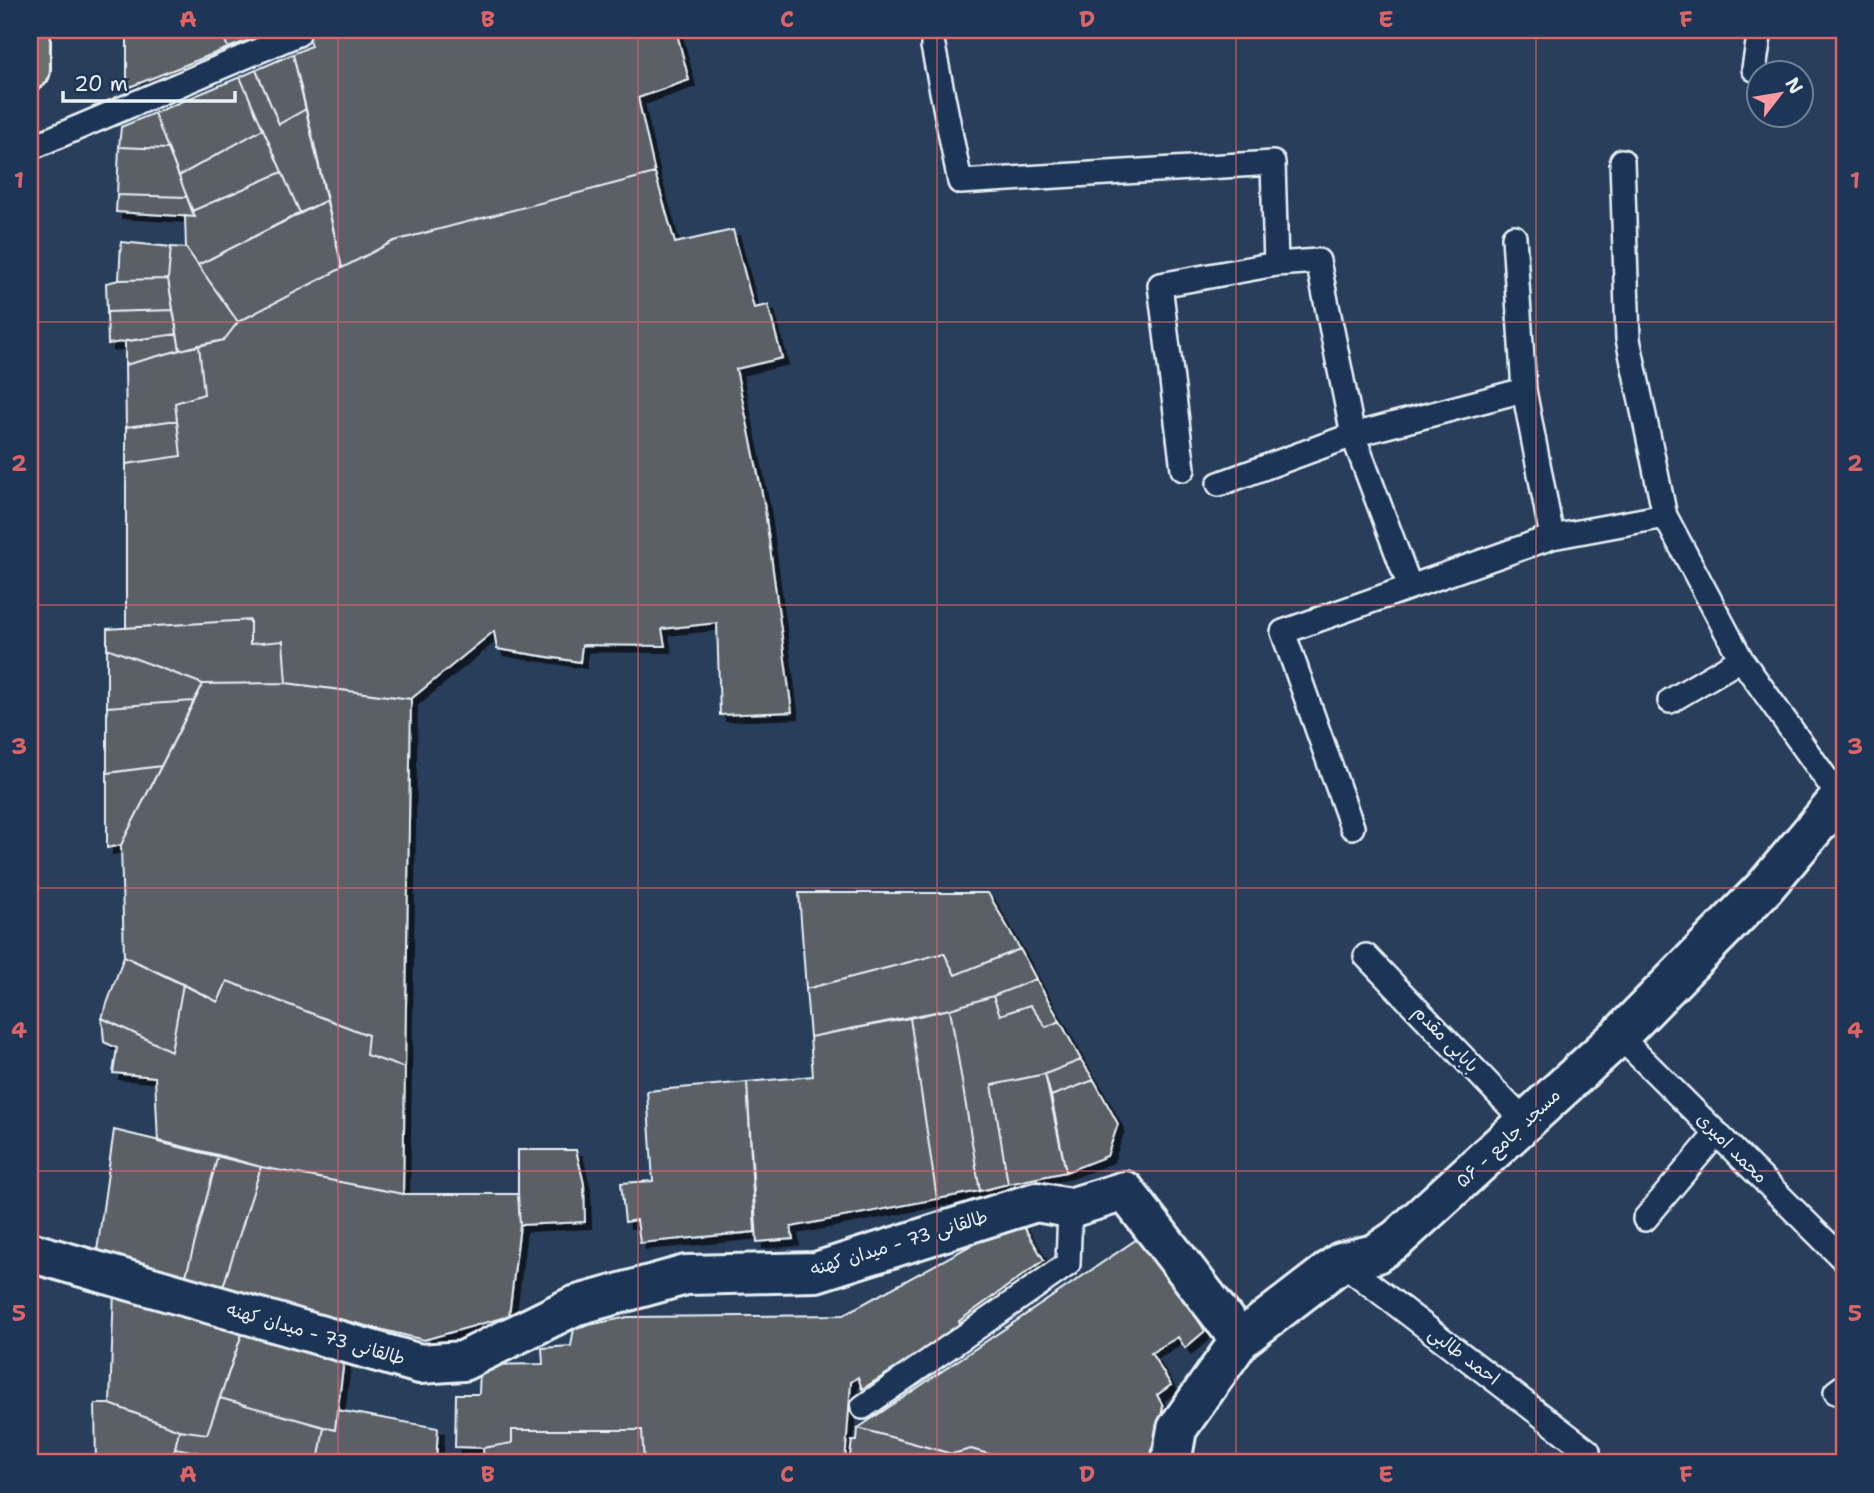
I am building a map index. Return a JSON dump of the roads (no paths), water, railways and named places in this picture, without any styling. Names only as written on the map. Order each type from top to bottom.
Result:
[{"type":"main road","points":[[30,30],[30,70]]},
{"type":"street","name":"۵۶ - مسجد جامع","points":[[1171,1463],[1177,1429],[1240,1340],[1341,1262],[1375,1254],[1398,1239],[1619,1036],[1764,888],[1842,795]]},
{"type":"street","name":"طالقانی 73 - میدان کهنه","points":[[30,1252],[421,1364],[463,1361],[574,1306],[686,1275],[816,1272],[1036,1202],[1070,1208],[1125,1191],[1240,1340]]},
{"type":"lane","points":[[1755,60],[1760,30]]},
{"type":"lane","points":[[30,148],[298,34]]},
{"type":"lane","points":[[933,47],[960,182],[1273,163],[1276,264]]},
{"type":"lane","points":[[1622,161],[1628,339],[1665,516],[1741,659],[1842,795]]},
{"type":"lane","points":[[1514,237],[1524,390],[1552,537]]},
{"type":"lane","points":[[1183,470],[1160,285],[1276,264],[1318,261],[1353,435],[1410,587]]},
{"type":"lane","points":[[1219,484],[1353,435],[1524,390]]},
{"type":"lane","points":[[1352,827],[1283,632],[1552,537],[1665,516]]},
{"type":"lane","points":[[1670,701],[1741,659]]},
{"type":"lane","name":"بابایی مقدم","points":[[1366,956],[1525,1122]]},
{"type":"lane","name":"محمد امیری","points":[[1619,1036],[1844,1259]]},
{"type":"lane","points":[[1645,1219],[1717,1133]]},
{"type":"lane","points":[[863,1407],[1069,1264],[1070,1208]]},
{"type":"lane","name":"احمد طالبی","points":[[1341,1262],[1588,1451]]}]
